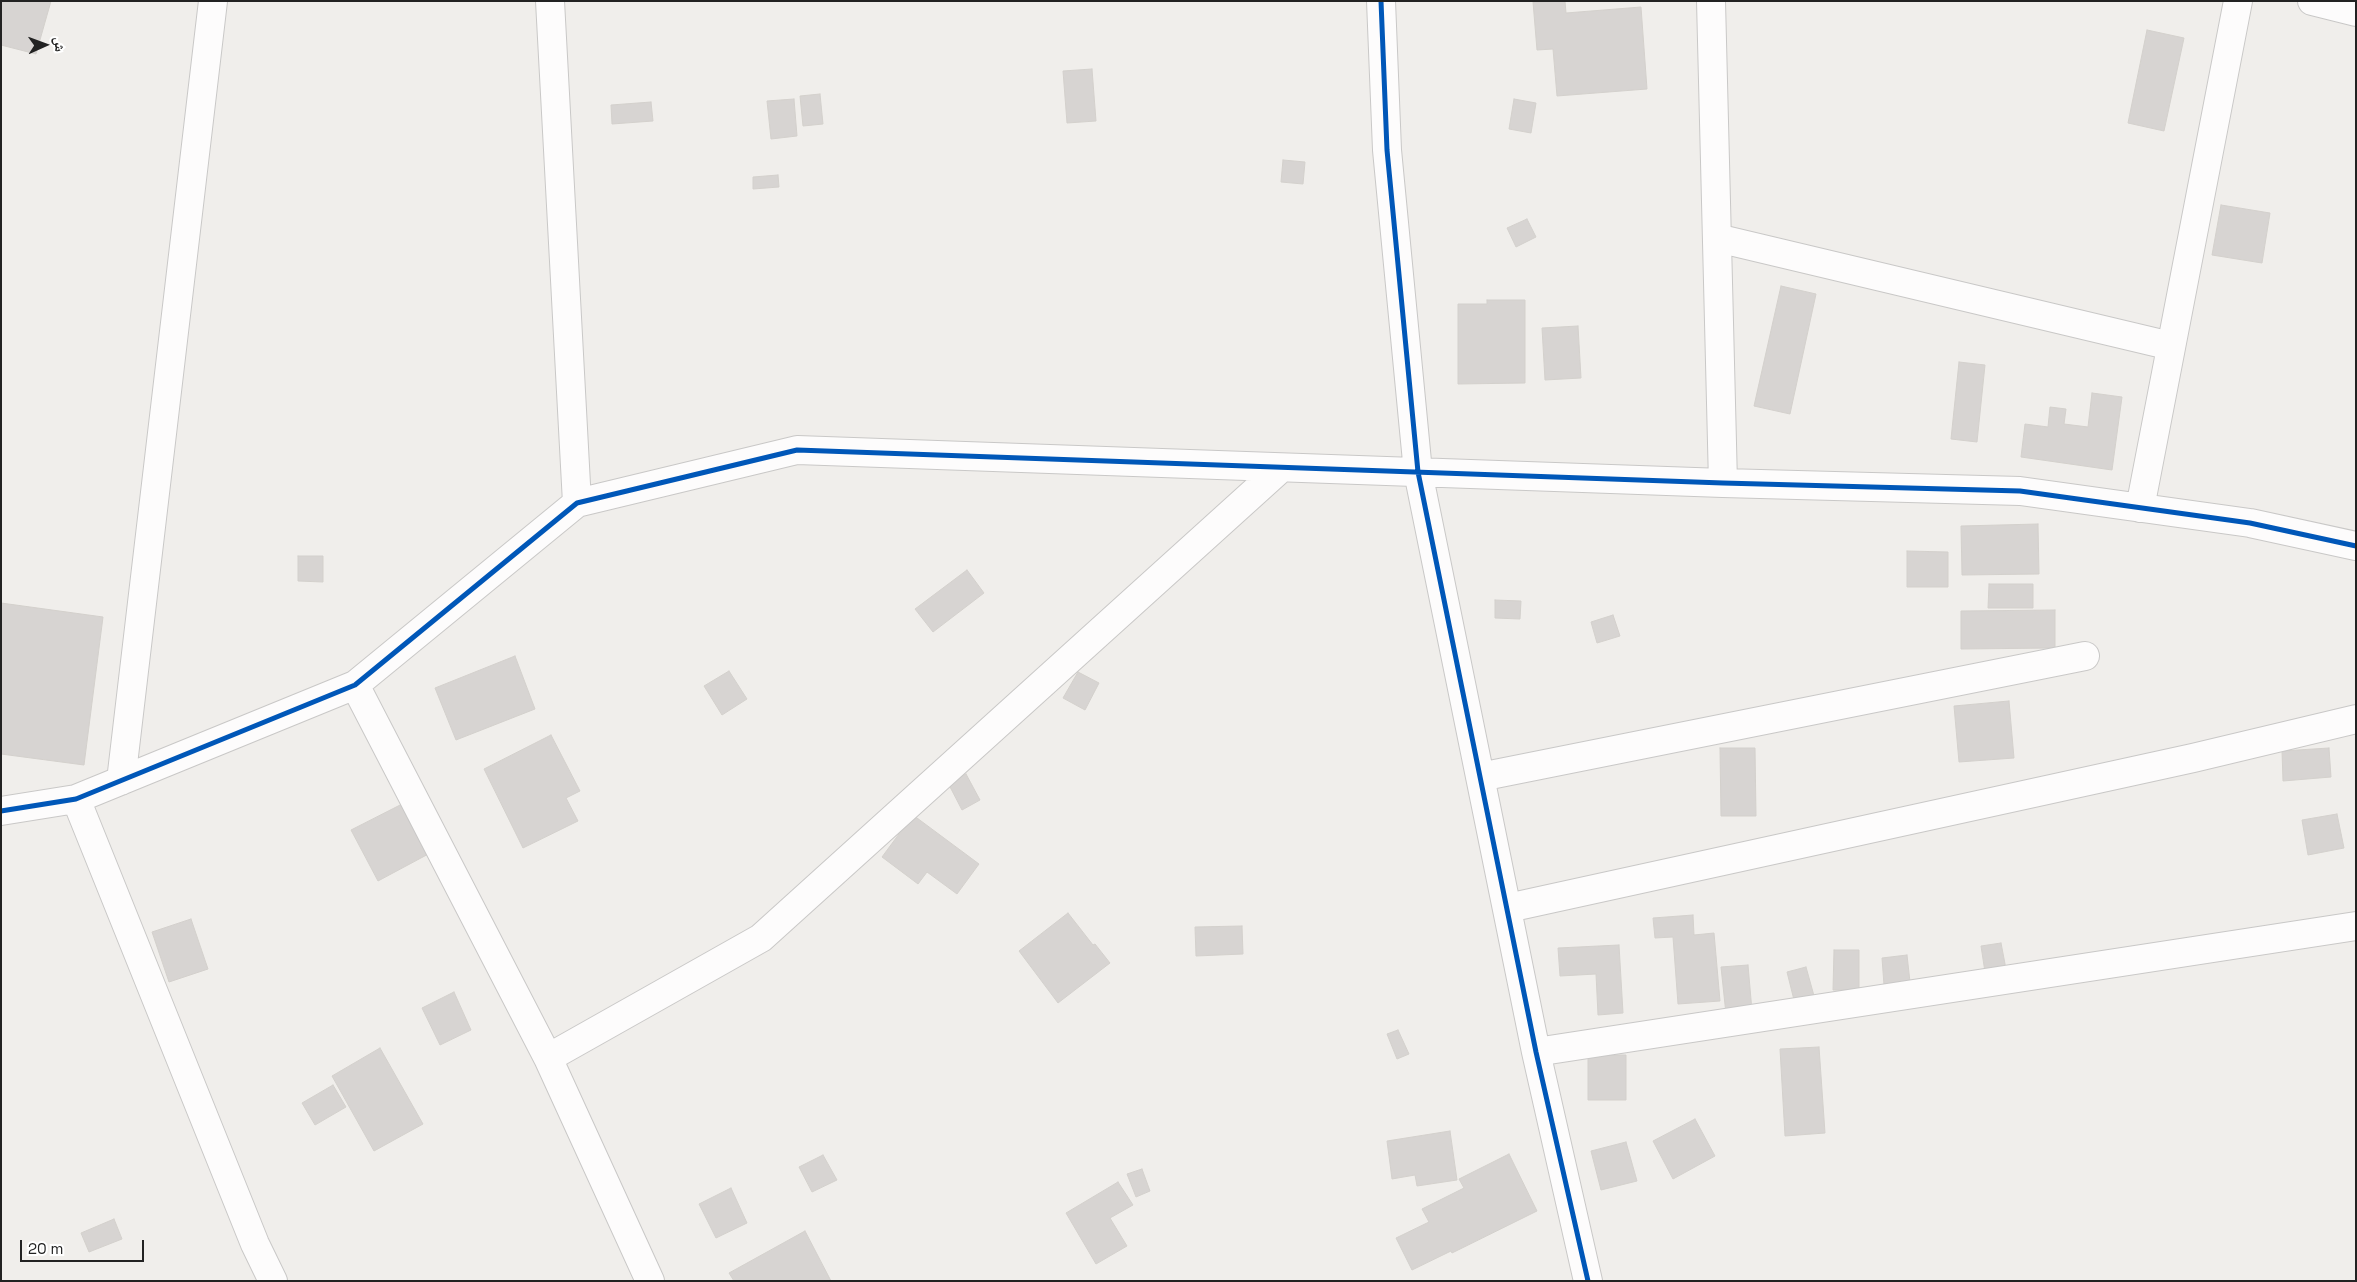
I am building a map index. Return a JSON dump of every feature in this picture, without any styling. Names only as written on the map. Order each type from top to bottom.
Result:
[{"type":"street","points":[[121,781],[214,1]]},
{"type":"street","points":[[550,1],[577,503]]},
{"type":"street","points":[[1381,1],[1387,150],[1418,472],[1536,1052],[1588,1281]]},
{"type":"street","points":[[1711,1],[1723,483]]},
{"type":"street","points":[[2140,508],[2238,1]]},
{"type":"street","points":[[2312,1],[2356,12]]},
{"type":"street","points":[[1717,238],[2171,346]]},
{"type":"street","points":[[1,811],[76,799],[355,685],[577,503],[797,450],[1723,483],[2020,491],[2250,523],[2356,546]]},
{"type":"street","points":[[548,1058],[761,938],[1281,468]]},
{"type":"street","points":[[1480,777],[2085,656]]},
{"type":"street","points":[[355,685],[548,1058],[650,1281]]},
{"type":"street","points":[[1508,908],[2193,758],[2356,719]]},
{"type":"street","points":[[76,799],[255,1244],[273,1281]]},
{"type":"street","points":[[1536,1052],[2356,926]]},
{"type":"building","points":[[1,1],[51,1],[36,54],[1,45]]},
{"type":"building","points":[[1565,1],[1566,13],[1641,7],[1647,89],[1557,96],[1553,49],[1537,50],[1533,2]]},
{"type":"building","points":[[2147,30],[2184,38],[2164,131],[2128,123]]},
{"type":"building","points":[[1092,69],[1096,121],[1067,123],[1063,71]]},
{"type":"building","points":[[820,94],[823,124],[803,126],[800,96]]},
{"type":"building","points":[[794,99],[797,136],[771,139],[767,101]]},
{"type":"building","points":[[1514,99],[1536,103],[1531,133],[1509,129]]},
{"type":"building","points":[[651,102],[653,121],[612,124],[611,105]]},
{"type":"building","points":[[1283,160],[1305,162],[1303,184],[1281,182]]},
{"type":"building","points":[[778,175],[779,187],[753,189],[753,177]]},
{"type":"building","points":[[2221,205],[2270,213],[2262,263],[2212,255]]},
{"type":"building","points":[[1527,219],[1536,237],[1516,247],[1507,228]]},
{"type":"building","points":[[1781,286],[1816,294],[1790,414],[1754,406]]},
{"type":"building","points":[[1487,300],[1525,300],[1525,383],[1458,384],[1458,304],[1487,304]]},
{"type":"building","points":[[1578,326],[1581,378],[1545,380],[1542,328]]},
{"type":"building","points":[[1959,362],[1985,365],[1977,442],[1951,439]]},
{"type":"building","points":[[2092,393],[2122,397],[2112,470],[2021,457],[2025,424],[2048,427],[2050,407],[2066,409],[2064,424],[2088,427]]},
{"type":"building","points":[[2038,524],[2039,574],[1962,575],[1961,526]]},
{"type":"building","points":[[1907,551],[1948,552],[1948,587],[1907,587]]},
{"type":"building","points":[[298,556],[323,556],[323,582],[298,581]]},
{"type":"building","points":[[967,570],[984,593],[933,632],[915,609]]},
{"type":"building","points":[[1989,584],[2033,584],[2033,608],[1988,608]]},
{"type":"building","points":[[1495,600],[1521,601],[1520,619],[1495,618]]},
{"type":"building","points":[[1,603],[103,617],[84,765],[1,754]]},
{"type":"building","points":[[2055,610],[2055,648],[1961,649],[1961,611]]},
{"type":"building","points":[[1613,615],[1620,636],[1597,643],[1591,622]]},
{"type":"building","points":[[515,656],[535,709],[456,740],[435,688]]},
{"type":"building","points":[[729,671],[747,699],[722,715],[704,686]]},
{"type":"building","points":[[1078,672],[1099,683],[1085,710],[1063,698]]},
{"type":"building","points":[[2009,701],[2014,758],[1959,762],[1954,706]]},
{"type":"building","points":[[551,735],[580,791],[566,798],[578,821],[523,848],[484,769]]},
{"type":"building","points":[[1720,748],[1755,748],[1756,816],[1721,816]]},
{"type":"building","points":[[2329,748],[2331,777],[2283,781],[2282,751]]},
{"type":"building","points":[[966,774],[980,800],[962,810],[948,783]]},
{"type":"building","points":[[408,801],[434,851],[378,881],[351,830]]},
{"type":"building","points":[[2337,814],[2344,848],[2308,855],[2302,820]]},
{"type":"building","points":[[913,815],[979,864],[957,894],[927,872],[918,884],[882,857]]},
{"type":"building","points":[[1068,913],[1110,963],[1058,1003],[1019,951]]},
{"type":"building","points":[[1693,915],[1694,935],[1714,933],[1720,1001],[1678,1004],[1673,937],[1655,938],[1653,918]]},
{"type":"building","points":[[191,919],[208,969],[169,982],[152,932]]},
{"type":"building","points":[[1242,926],[1243,954],[1196,956],[1195,927]]},
{"type":"building","points":[[2001,943],[2006,969],[1985,972],[1981,946]]},
{"type":"building","points":[[1619,945],[1623,1013],[1598,1015],[1596,974],[1560,976],[1558,948]]},
{"type":"building","points":[[1834,950],[1859,950],[1859,991],[1833,990]]},
{"type":"building","points":[[1907,955],[1910,982],[1884,985],[1882,958]]},
{"type":"building","points":[[1748,965],[1752,1011],[1726,1014],[1721,967]]},
{"type":"building","points":[[1806,967],[1816,1003],[1796,1008],[1787,972]]},
{"type":"building","points":[[454,992],[471,1030],[440,1045],[422,1008]]},
{"type":"building","points":[[1398,1030],[1409,1054],[1397,1059],[1387,1034]]},
{"type":"building","points":[[1819,1047],[1825,1133],[1785,1136],[1780,1049]]},
{"type":"building","points":[[380,1048],[423,1124],[374,1151],[332,1076]]},
{"type":"building","points":[[1588,1055],[1626,1055],[1626,1100],[1588,1100]]},
{"type":"building","points":[[333,1085],[346,1107],[315,1125],[302,1103]]},
{"type":"building","points":[[1695,1119],[1715,1156],[1673,1179],[1653,1141]]},
{"type":"building","points":[[1450,1131],[1457,1180],[1417,1186],[1415,1175],[1392,1179],[1387,1141]]},
{"type":"building","points":[[1626,1142],[1637,1181],[1601,1190],[1591,1151]]},
{"type":"building","points":[[1509,1154],[1537,1211],[1452,1253],[1451,1251],[1412,1270],[1396,1238],[1429,1222],[1422,1209],[1464,1188],[1459,1179]]},
{"type":"building","points":[[823,1155],[837,1180],[812,1192],[799,1167]]},
{"type":"building","points":[[1142,1169],[1150,1191],[1136,1197],[1127,1174]]},
{"type":"building","points":[[1118,1182],[1133,1205],[1110,1218],[1127,1246],[1096,1264],[1066,1213]]},
{"type":"building","points":[[731,1188],[747,1223],[716,1238],[699,1204]]},
{"type":"building","points":[[114,1219],[122,1239],[89,1252],[81,1233]]},
{"type":"building","points":[[805,1231],[831,1281],[734,1281],[729,1273]]},
{"type":"cycle path","points":[[1381,1],[1387,150],[1418,472],[1536,1052],[1588,1281]]},
{"type":"cycle path","points":[[1,811],[76,799],[355,685],[577,503],[797,450],[1723,483],[2020,491],[2250,523],[2356,546]]}]
